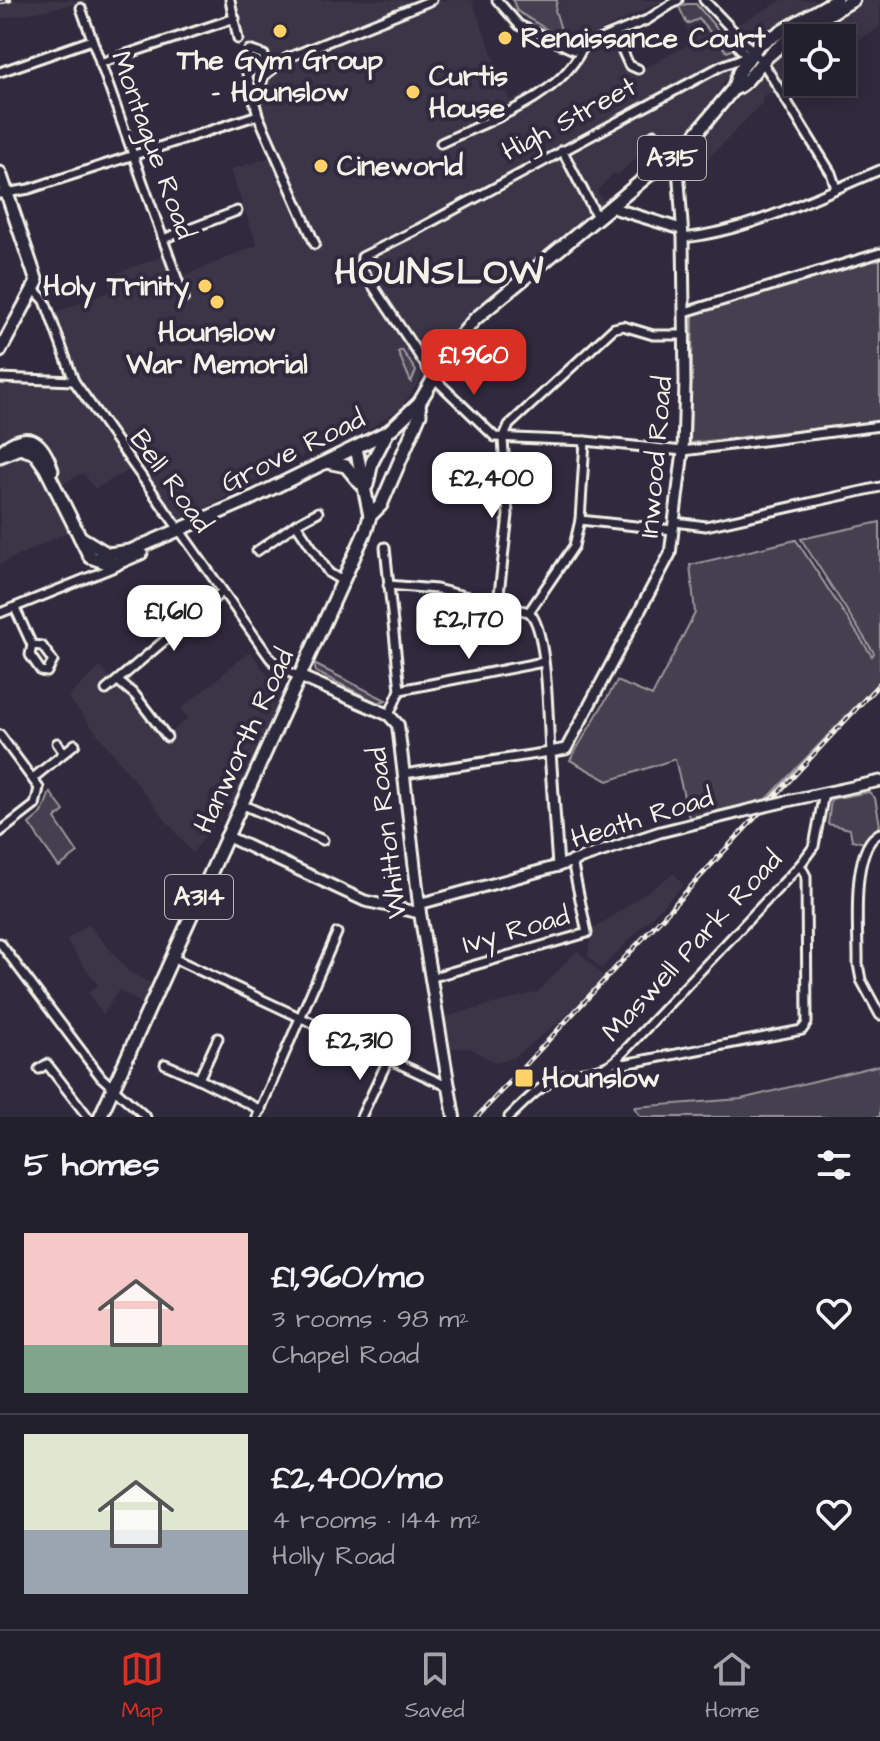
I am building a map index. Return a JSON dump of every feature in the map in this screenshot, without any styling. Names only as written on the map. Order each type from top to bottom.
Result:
[{"type":"main road","name":"High Street","points":[[751,53],[760,44],[836,0]]},
{"type":"main road","name":"A315","points":[[814,24],[853,0]]},
{"type":"main road","points":[[751,53],[784,41]]},
{"type":"main road","name":"A315","points":[[762,61],[784,43]]},
{"type":"main road","name":"Hanworth Road","points":[[100,1117],[344,582],[370,516],[381,505],[420,414],[419,403],[434,378],[475,319],[674,156],[733,89],[751,53]]},
{"type":"main road","name":"Hanworth Road","points":[[733,89],[740,87],[762,61]]},
{"type":"main road","points":[[0,173],[3,194],[37,282],[35,290],[20,308],[0,351]]},
{"type":"main road","name":"Grove Road","points":[[180,530],[389,431],[419,403]]},
{"type":"main road","name":"Hanworth Road","points":[[367,489],[376,451],[389,431]]},
{"type":"main road","points":[[0,454],[21,439],[37,440],[43,447],[58,490],[90,557],[100,563]]},
{"type":"main road","name":"Hanworth Road","points":[[358,447],[370,516]]},
{"type":"main road","points":[[323,463],[346,466],[367,489]]},
{"type":"main road","name":"A315","points":[[80,537],[97,550],[120,554],[180,530]]},
{"type":"main road","name":"A315","points":[[100,563],[113,565],[129,560],[165,537]]},
{"type":"main road","points":[[301,677],[389,715]]},
{"type":"main road","name":"Whitton Road","points":[[389,715],[398,725],[419,908],[433,977],[454,1117]]},
{"type":"street","points":[[230,0],[238,39]]},
{"type":"street","points":[[247,73],[255,79],[264,76],[287,58],[432,0]]},
{"type":"street","points":[[497,0],[519,25],[568,50],[582,48],[615,34],[666,10],[678,0]]},
{"type":"street","points":[[704,0],[751,53],[762,61],[831,173],[836,188]]},
{"type":"street","name":"Montague Road","points":[[81,8],[184,298]]},
{"type":"street","points":[[100,63],[235,18]]},
{"type":"street","points":[[615,34],[629,65],[638,69]]},
{"type":"street","points":[[0,72],[92,40]]},
{"type":"street","points":[[441,143],[555,85],[571,70],[582,48]]},
{"type":"street","points":[[287,58],[265,57],[256,49],[247,52],[244,62],[258,115],[315,244]]},
{"type":"street","name":"High Street","points":[[503,439],[489,434],[434,378],[361,268],[364,255],[751,53]]},
{"type":"street","points":[[257,105],[265,57]]},
{"type":"street","points":[[3,194],[258,115]]},
{"type":"street","points":[[654,134],[674,156]]},
{"type":"street","points":[[562,150],[598,219]]},
{"type":"street","name":"Inwood Road","points":[[550,752],[566,749],[666,565],[683,451],[685,312],[678,167],[674,156]]},
{"type":"street","points":[[613,208],[682,233],[718,233],[880,170]]},
{"type":"street","points":[[163,239],[237,211]]},
{"type":"street","points":[[685,312],[880,253]]},
{"type":"street","name":"Bell Road","points":[[35,290],[45,301],[74,381],[116,443],[270,658],[281,669],[301,677]]},
{"type":"street","points":[[498,603],[508,515],[503,439],[509,425],[614,328],[623,326],[653,335],[685,335]]},
{"type":"street","points":[[0,378],[74,381]]},
{"type":"street","points":[[503,439],[585,441],[683,451],[880,426]]},
{"type":"street","points":[[529,612],[567,557],[580,520],[585,441]]},
{"type":"street","points":[[580,520],[706,526],[880,487]]},
{"type":"street","points":[[257,551],[318,512]]},
{"type":"street","points":[[296,524],[329,573],[344,582]]},
{"type":"street","points":[[385,547],[400,690],[543,662]]},
{"type":"street","points":[[0,613],[129,560]]},
{"type":"street","points":[[92,577],[100,563]]},
{"type":"street","points":[[388,585],[413,586],[498,603],[529,612],[538,623],[558,866]]},
{"type":"street","points":[[106,690],[222,592]]},
{"type":"street","points":[[15,608],[32,645]]},
{"type":"street","points":[[118,681],[135,695],[167,737]]},
{"type":"street","name":"Whitton Road","points":[[389,715],[400,690]]},
{"type":"street","points":[[0,832],[35,805],[39,788],[1,738]]},
{"type":"street","points":[[57,743],[64,753]]},
{"type":"street","points":[[33,778],[75,744]]},
{"type":"street","points":[[404,774],[550,752]]},
{"type":"street","name":"Heath Road","points":[[419,908],[660,832],[880,782]]},
{"type":"street","name":"Maswell Park Road","points":[[509,1117],[547,1084],[563,1076],[604,1068],[617,1059],[800,865],[814,846],[824,793]]},
{"type":"street","points":[[241,804],[323,840]]},
{"type":"street","points":[[880,833],[868,844],[859,869],[858,964],[861,980],[880,1015]]},
{"type":"street","points":[[226,836],[365,901],[419,908]]},
{"type":"street","name":"Ivy Road","points":[[433,977],[587,933],[572,861]]},
{"type":"street","points":[[617,1059],[624,1064],[802,1030],[807,1023],[806,876],[800,865]]},
{"type":"street","points":[[165,1064],[199,1079],[259,1114],[337,933]]},
{"type":"street","points":[[0,943],[112,1088],[146,1117]]},
{"type":"street","points":[[171,957],[451,1088]]},
{"type":"street","points":[[199,1079],[218,1038]]},
{"type":"street","points":[[361,1117],[388,1060]]},
{"type":"street","points":[[39,1069],[47,1064],[88,1117]]},
{"type":"shaded area","points":[[0,0],[95,0],[0,19]]},
{"type":"shaded area","points":[[232,0],[472,0],[510,101],[548,82],[570,58],[612,41],[620,58],[637,72],[693,42],[685,26],[699,21],[727,54],[736,50],[736,64],[697,126],[655,164],[643,150],[617,175],[614,173],[597,191],[606,205],[483,302],[458,327],[400,409],[349,441],[323,445],[179,522],[165,516],[130,470],[95,489],[83,473],[50,491],[71,531],[0,564],[0,384],[73,386],[78,382],[53,313],[111,291],[107,277],[165,255],[174,280],[257,245],[230,170],[280,154],[269,136]]},
{"type":"shaded area","points":[[513,0],[664,0],[586,38],[567,41],[564,40],[555,10],[521,15]]},
{"type":"shaded area","points":[[513,0],[557,0],[555,10],[564,40],[517,11]]},
{"type":"shaded area","points":[[782,0],[880,0],[880,27],[856,42],[856,24],[784,24],[784,85],[762,97],[762,103],[693,175],[683,176],[683,160],[770,63],[737,25]]},
{"type":"shaded area","points":[[696,4],[734,49],[727,52],[699,19],[687,24],[679,7]]},
{"type":"shaded area","points":[[880,259],[880,421],[690,443],[693,314]]},
{"type":"shaded area","points":[[402,350],[416,371],[411,382],[398,352]]},
{"type":"shaded area","points":[[880,522],[880,681],[766,800],[689,818],[675,759],[608,781],[570,760],[617,681],[652,696],[695,613],[690,565],[796,540],[872,656],[874,653],[801,539]]},
{"type":"shaded area","points":[[250,651],[283,696],[232,808],[213,790],[208,795],[223,815],[192,853],[68,697],[100,667],[113,681],[126,671],[170,733],[188,718],[181,709]]},
{"type":"shaded area","points":[[314,664],[386,700],[378,703],[316,672]]},
{"type":"shaded area","points":[[50,792],[64,811],[55,819],[78,853],[59,867],[29,824],[42,813]]},
{"type":"shaded area","points":[[869,792],[875,798],[880,825],[864,843],[852,840],[850,829],[828,824],[831,799]]},
{"type":"shaded area","points":[[674,873],[683,885],[601,969],[588,956],[591,931]]},
{"type":"shaded area","points":[[88,924],[129,972],[156,986],[149,1008],[119,990],[103,1015],[88,993],[98,985],[66,940]]},
{"type":"shaded area","points":[[577,950],[604,977],[564,1018],[515,1057],[496,1063],[469,1048],[445,1049],[440,1018],[538,992]]},
{"type":"shaded area","points":[[880,1065],[880,1117],[641,1117],[634,1107],[741,1099]]},
{"type":"railway","points":[[0,2],[10,0]]},
{"type":"railway","points":[[477,1117],[880,683]]},
{"type":"place","name":"The Gym Group - Hounslow","points":[[280,31]]},
{"type":"place","name":"Renaissance Court","points":[[505,38]]},
{"type":"place","name":"Curtis House","points":[[413,92]]},
{"type":"place","name":"Cineworld","points":[[321,166]]},
{"type":"place","name":"Holy Trinity","points":[[205,286]]},
{"type":"place","name":"Hounslow War Memorial","points":[[217,302]]},
{"type":"place","name":"Hounslow","points":[[524,1078]]},
{"type":"district","name":"HOUNSLOW","points":[[440,272]]}]
